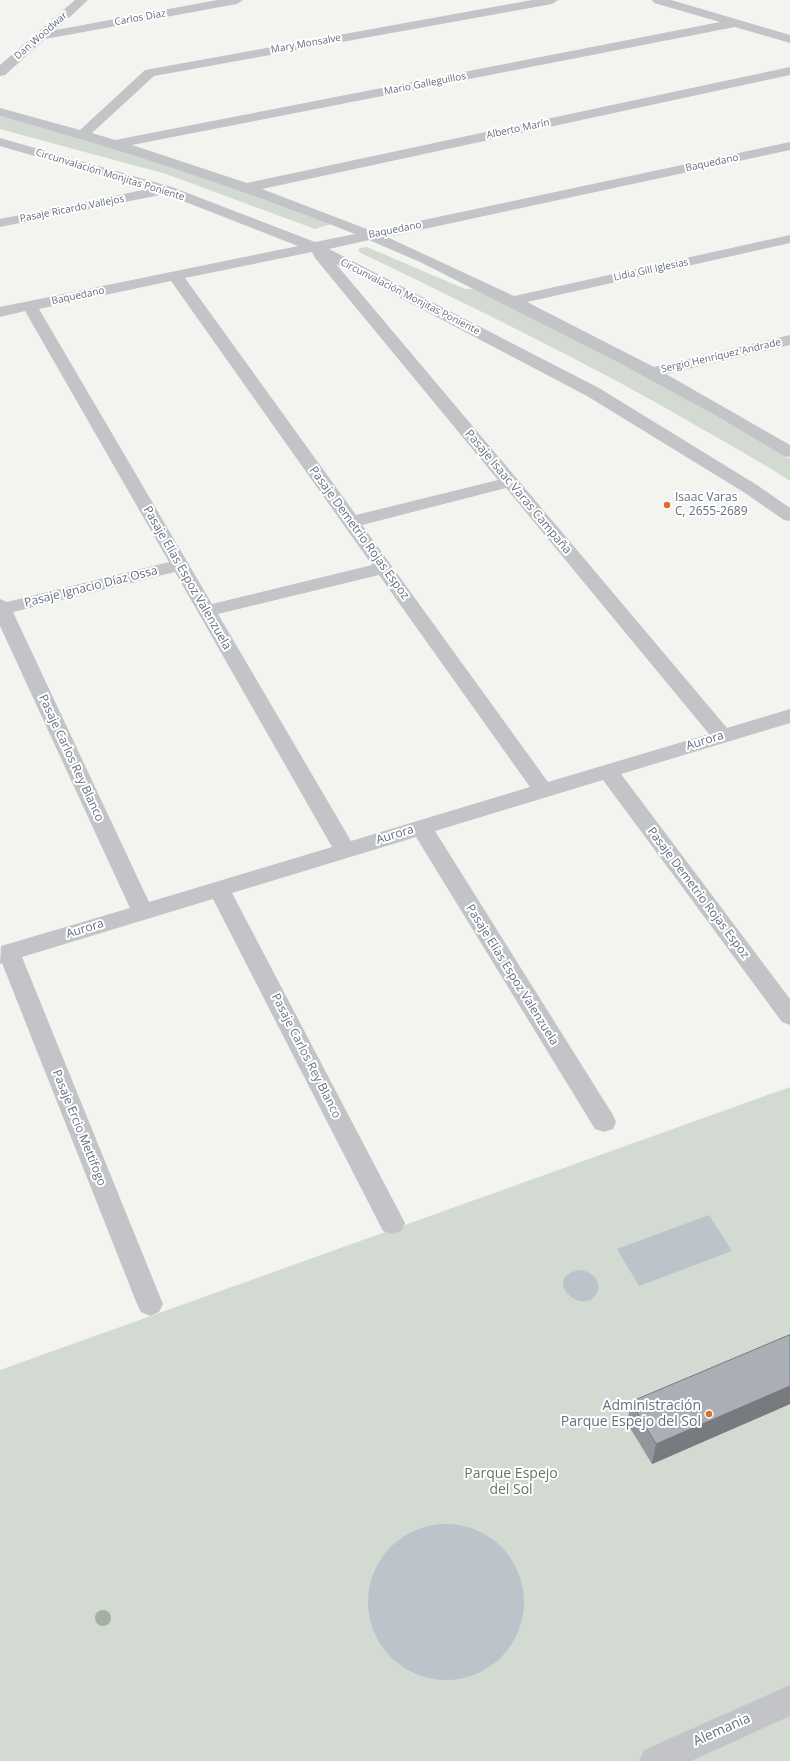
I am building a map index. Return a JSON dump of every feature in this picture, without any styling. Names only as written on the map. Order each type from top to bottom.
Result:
[{"type":"street","name":"Dan Woodwar","points":[[0,72],[82,0]]},
{"type":"street","name":"Carlos Díaz","points":[[42,36],[237,0]]},
{"type":"street","name":"Mary Monsalve","points":[[83,134],[150,73],[552,0]]},
{"type":"street","points":[[658,0],[790,39]]},
{"type":"street","name":"Mario Galleguillos","points":[[115,145],[736,23]]},
{"type":"street","name":"Alberto Marín","points":[[245,188],[790,71]]},
{"type":"street","points":[[0,112],[83,134],[245,188],[371,235],[441,266],[512,301],[651,373],[789,451]]},
{"type":"street","name":"Circunvalación Monjitas Poniente","points":[[0,142],[167,190],[314,247],[593,392],[751,488],[790,516]]},
{"type":"street","name":"Baquedano","points":[[0,312],[790,146]]},
{"type":"street","name":"Pasaje Ricardo Vallejos","points":[[0,223],[167,190]]},
{"type":"street","name":"Lidia Gill Iglesias","points":[[512,301],[790,239]]},
{"type":"street","name":"Pasaje Isaac Varas Campaña","points":[[314,247],[722,736]]},
{"type":"street","name":"Pasaje Demetrio Rojas Espoz","points":[[175,276],[543,790]]},
{"type":"street","name":"Pasaje Elías Espoz Valenzuela","points":[[30,306],[345,850]]},
{"type":"street","name":"Sergio Henríquez Andrade","points":[[651,373],[790,340]]},
{"type":"street","points":[[351,522],[510,482]]},
{"type":"street","name":"Pasaje Ignacio Díaz Ossa","points":[[1,607],[180,565]]},
{"type":"street","points":[[206,611],[384,568]]},
{"type":"street","name":"Pasaje Carlos Rey Blanco","points":[[1,607],[143,912]]},
{"type":"street","name":"Aurora","points":[[5,953],[722,736],[788,719]]},
{"type":"street","name":"Pasaje Demetrio Rojas Espoz","points":[[607,771],[790,1016]]},
{"type":"street","name":"Pasaje Elías Espoz Valenzuela","points":[[421,827],[604,1122]]},
{"type":"street","name":"Pasaje Carlos Rey Blanco","points":[[219,889],[392,1224]]},
{"type":"street","name":"Pasaje Ercio Mettifogo","points":[[5,953],[150,1304]]},
{"type":"street","name":"Alemania","points":[[655,1761],[790,1700]]},
{"type":"green space","points":[[0,116],[94,142],[226,183],[335,223],[315,229],[166,174],[0,129]]},
{"type":"green space","points":[[367,247],[465,289],[483,288],[693,398],[790,459],[790,481],[662,406],[577,360],[491,316],[361,253],[358,250],[360,248]]},
{"type":"green space","name":"Parque Espejo del Sol","points":[[790,1087],[790,1761],[0,1761],[0,1370]]},
{"type":"shaded area","points":[[709,1215],[732,1251],[639,1286],[617,1249]]},
{"type":"shaded area","points":[[579,1270],[592,1275],[596,1279],[599,1286],[594,1297],[587,1301],[578,1300],[570,1296],[565,1289],[563,1282],[567,1275]]},
{"type":"shaded area","points":[[438,1524],[454,1524],[469,1527],[483,1533],[496,1541],[507,1552],[521,1579],[524,1602],[523,1617],[515,1639],[507,1652],[496,1663],[469,1677],[454,1680],[438,1680],[423,1677],[409,1671],[396,1663],[385,1652],[371,1625],[368,1610],[368,1594],[371,1579],[377,1565],[385,1552],[396,1541],[423,1527]]},
{"type":"building","name":"Administración Parque Espejo del Sol","points":[[790,1335],[790,1386],[656,1444],[631,1402]]},
{"type":"place","name":"Isaac Varas C, 2655-2689","points":[[667,505]]},
{"type":"place","name":"Administración Parque Espejo del Sol","points":[[709,1414]]}]
